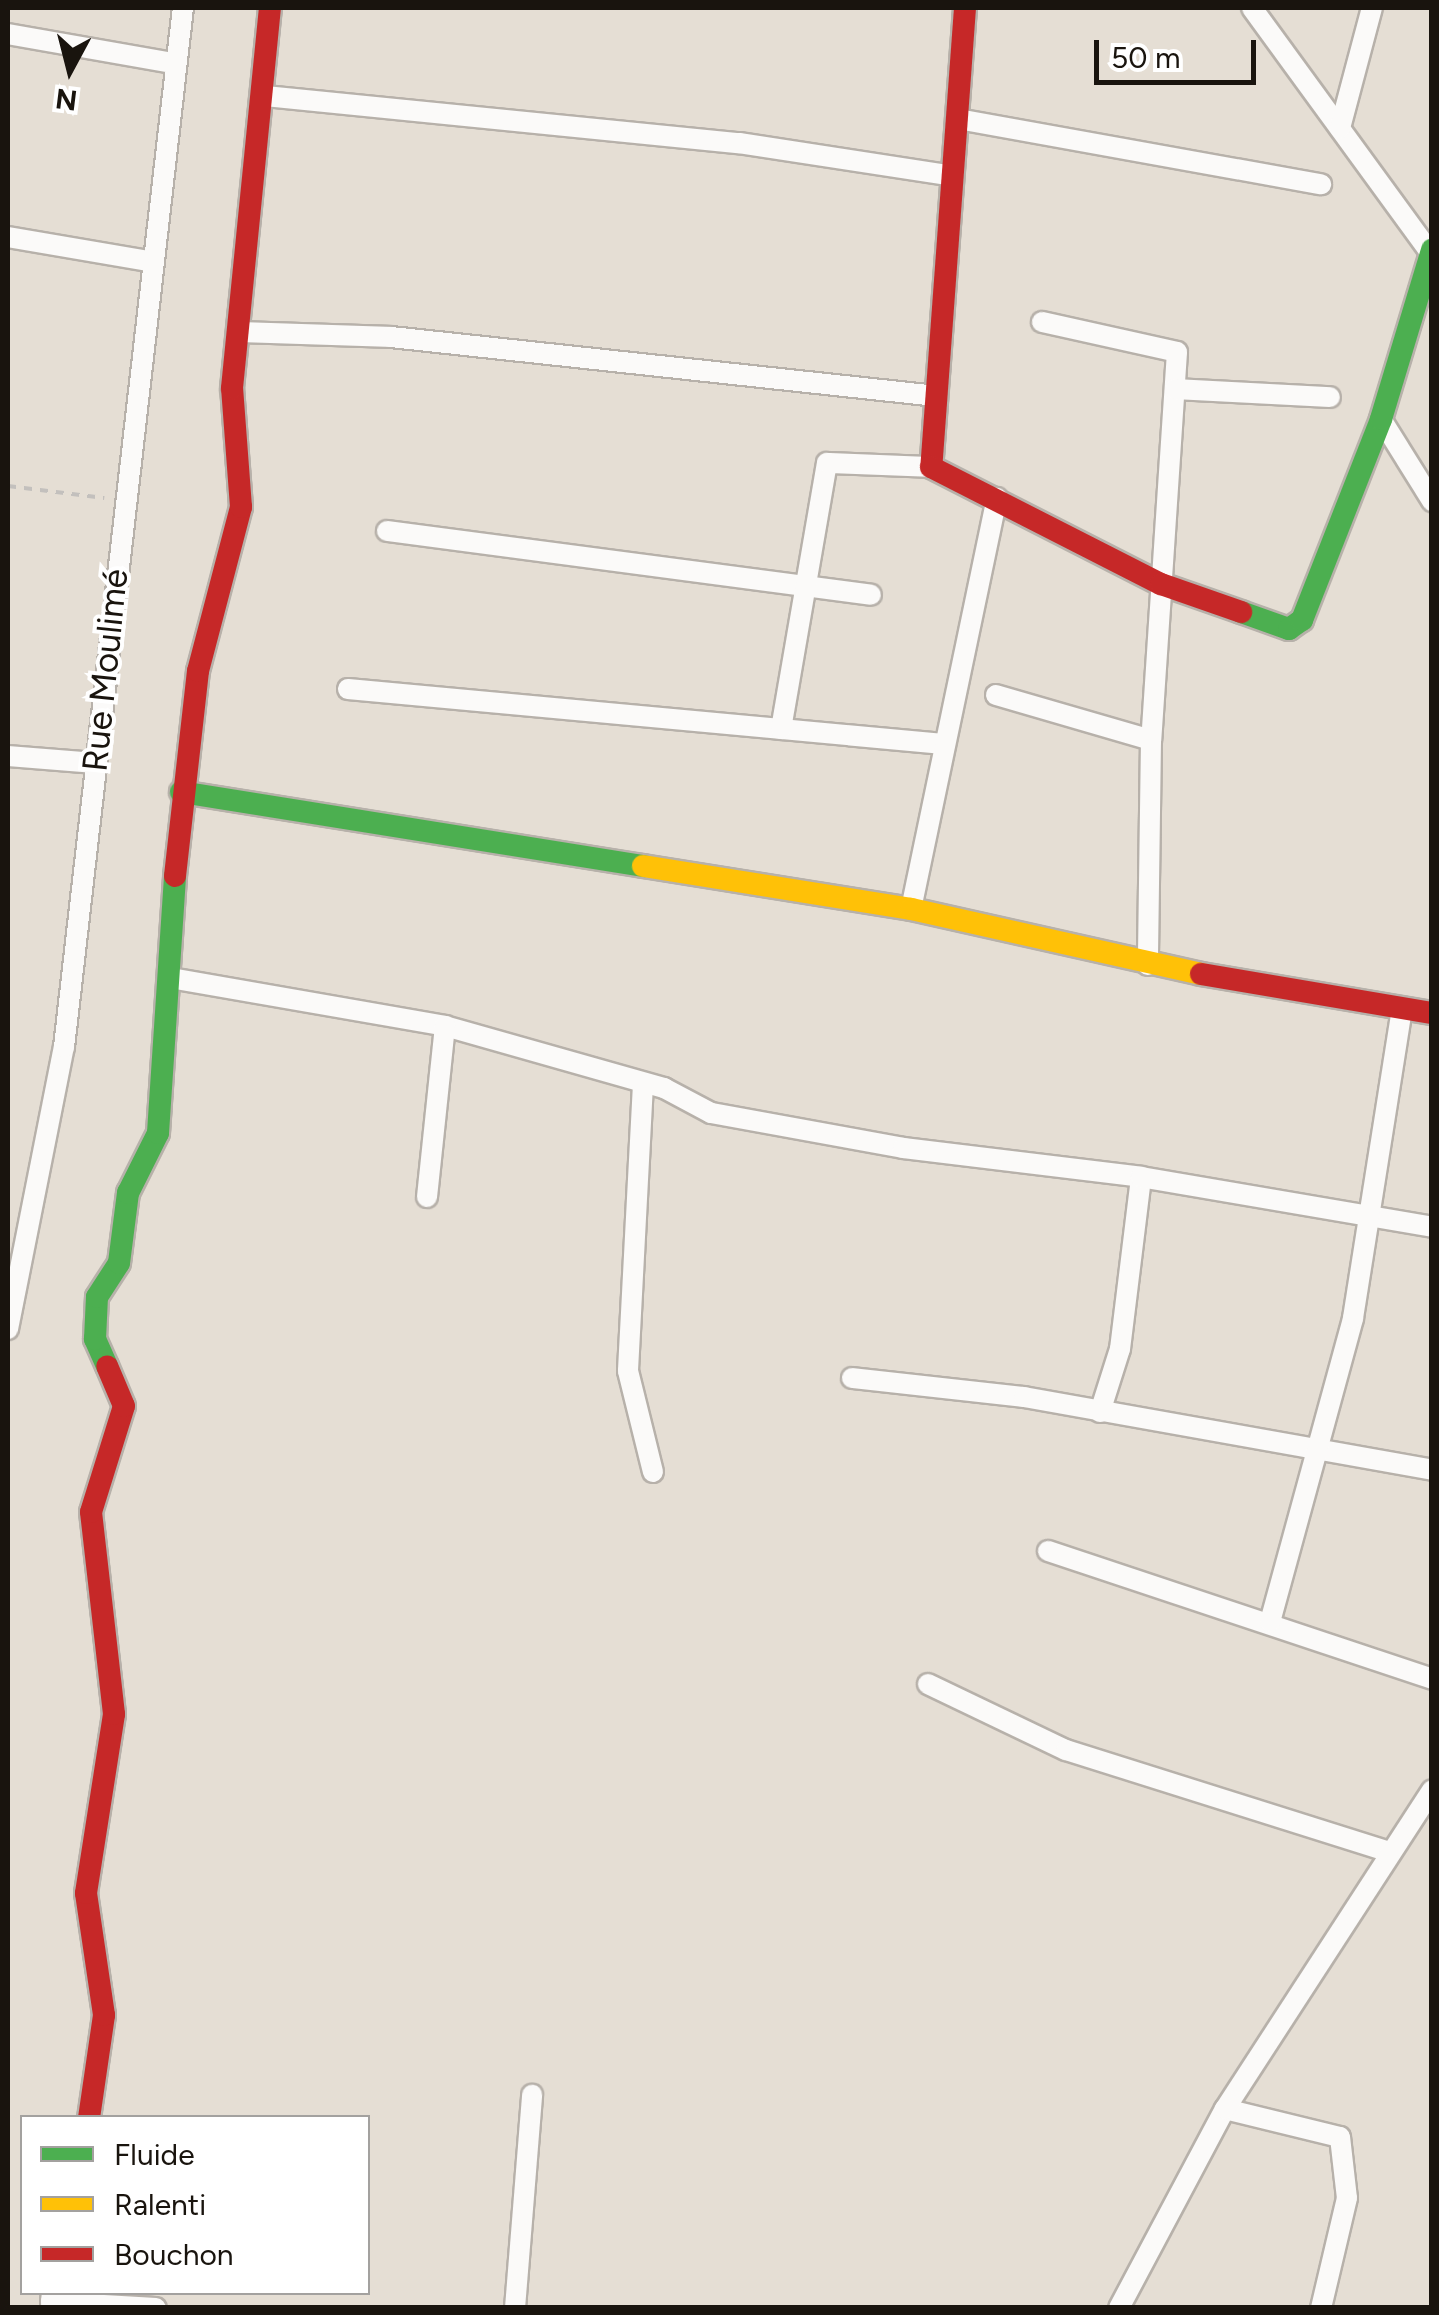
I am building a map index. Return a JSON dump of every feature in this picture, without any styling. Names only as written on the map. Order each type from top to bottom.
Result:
[{"type":"street","name":"Rue Moulimé","points":[[8,1328],[64,1046],[148,261],[183,8]]},
{"type":"street","points":[[89,2115],[104,2015],[86,1893],[114,1714],[91,1512],[124,1406],[95,1339],[97,1296],[119,1263],[128,1193],[158,1133],[181,792],[198,670],[242,507],[232,388],[242,332],[243,215],[265,96],[270,8]]},
{"type":"street","points":[[931,467],[948,175],[958,119],[966,8]]},
{"type":"street","points":[[781,729],[827,464],[931,467],[1161,584],[1272,628],[1302,620],[1381,419],[1431,252],[1252,8]]},
{"type":"street","points":[[1340,128],[1372,8]]},
{"type":"street","points":[[8,34],[173,63]]},
{"type":"street","points":[[265,96],[740,143],[948,175]]},
{"type":"street","points":[[958,119],[1321,184]]},
{"type":"street","points":[[8,236],[148,261]]},
{"type":"street","points":[[1042,322],[1172,349],[1175,389],[1151,740],[1148,965]]},
{"type":"street","points":[[242,332],[391,337],[937,396]]},
{"type":"street","points":[[1175,389],[1330,397]]},
{"type":"street","points":[[1381,419],[1432,501]]},
{"type":"street","points":[[911,908],[997,498]]},
{"type":"street","points":[[387,531],[871,595]]},
{"type":"street","points":[[348,689],[944,744]]},
{"type":"street","points":[[996,696],[1151,740]]},
{"type":"street","points":[[8,756],[95,763]]},
{"type":"street","points":[[181,792],[911,908],[1148,965],[1432,1013]]},
{"type":"street","points":[[171,978],[445,1026],[644,1084],[710,1113],[902,1148],[1141,1177],[1366,1212],[1432,1228]]},
{"type":"street","points":[[1270,1622],[1354,1318],[1366,1212],[1402,1008]]},
{"type":"street","points":[[427,1197],[445,1026]]},
{"type":"street","points":[[644,1084],[628,1371],[653,1472]]},
{"type":"street","points":[[1100,1412],[1120,1349],[1141,1177]]},
{"type":"street","points":[[852,1378],[1317,1446],[1432,1470]]},
{"type":"street","points":[[1048,1551],[1432,1679]]},
{"type":"street","points":[[928,1684],[1066,1750],[1386,1851]]},
{"type":"street","points":[[1120,2308],[1225,2109],[1386,1851],[1432,1790]]},
{"type":"street","points":[[515,2308],[532,2095]]},
{"type":"street","points":[[1225,2109],[1340,2137],[1347,2198],[1321,2308]]},
{"type":"street","points":[[52,2295],[51,2302],[156,2308]]},
{"type":"path","points":[[8,486],[124,500]]},
{"type":"traffic: fast","points":[[1241,612],[1289,629],[1302,620],[1381,419],[1432,250]]},
{"type":"traffic: fast","points":[[181,792],[643,866]]},
{"type":"traffic: fast","points":[[107,1366],[95,1339],[97,1297],[119,1263],[128,1193],[158,1133],[175,876]]},
{"type":"traffic: slow","points":[[643,866],[911,909],[1201,974]]},
{"type":"traffic: jam","points":[[175,876],[198,671],[241,507],[232,388],[270,8]]},
{"type":"traffic: jam","points":[[965,8],[931,467],[1161,584],[1241,612]]},
{"type":"traffic: jam","points":[[1201,974],[1432,1013]]},
{"type":"traffic: jam","points":[[89,2115],[104,2015],[86,1893],[114,1714],[91,1512],[124,1406],[107,1366]]}]
